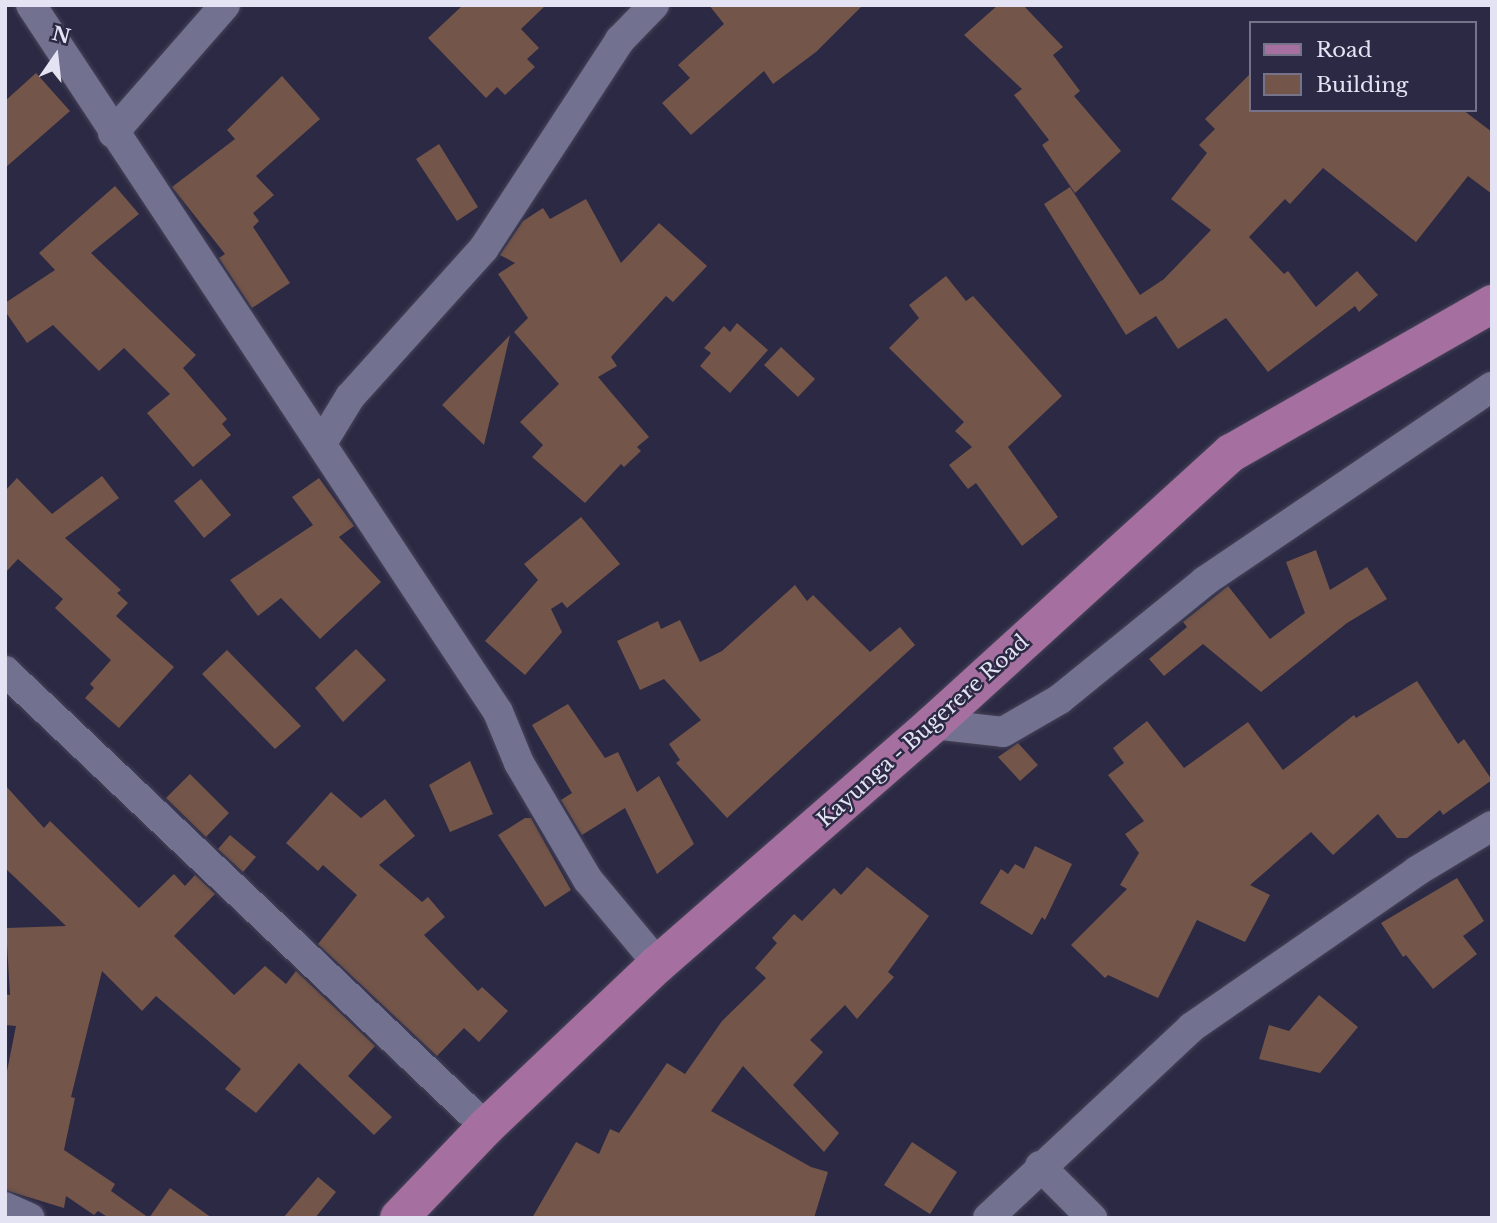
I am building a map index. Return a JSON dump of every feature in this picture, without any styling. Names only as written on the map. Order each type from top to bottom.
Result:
[{"type":"main road","name":"Kayunga - Bugerere Road","points":[[399,1218],[486,1127],[658,964],[933,724],[1231,453],[1492,304]]},
{"type":"street","points":[[31,5],[113,133],[322,443],[498,712],[519,763],[588,880],[658,964]]},
{"type":"street","points":[[113,133],[225,5]]},
{"type":"street","points":[[322,443],[350,397],[484,248],[620,40],[654,5]]},
{"type":"street","points":[[933,724],[1003,732],[1060,699],[1205,582],[1492,387]]},
{"type":"street","points":[[5,670],[359,1011],[486,1127]]},
{"type":"street","points":[[988,1218],[1040,1166],[1192,1027],[1417,871],[1492,826]]},
{"type":"street","points":[[1040,1166],[1092,1218]]},
{"type":"street","points":[[5,1207],[30,1218]]},
{"type":"building","points":[[463,5],[546,5],[521,29],[539,48],[527,59],[535,67],[505,95],[497,87],[486,98],[428,38]]},
{"type":"building","points":[[709,5],[863,5],[816,52],[773,84],[764,71],[691,135],[662,103],[690,78],[678,65],[724,24]]},
{"type":"building","points":[[998,5],[1023,5],[1063,47],[1053,55],[1080,91],[1074,96],[1121,151],[1075,193],[1042,145],[1049,140],[1014,95],[1022,89],[964,35]]},
{"type":"building","points":[[36,73],[70,111],[5,168],[5,101]]},
{"type":"building","points":[[282,76],[320,119],[256,176],[274,195],[253,213],[259,221],[253,227],[290,283],[252,308],[219,258],[225,254],[172,187],[235,139],[227,130]]},
{"type":"building","points":[[1248,76],[1248,112],[1466,112],[1492,132],[1492,194],[1468,176],[1416,242],[1323,168],[1290,204],[1285,199],[1249,237],[1284,274],[1288,271],[1316,307],[1357,271],[1378,295],[1359,312],[1355,306],[1268,372],[1226,318],[1178,349],[1156,316],[1126,335],[1044,204],[1070,187],[1140,295],[1164,279],[1211,230],[1171,199],[1207,153],[1199,145],[1215,129],[1205,119]]},
{"type":"building","points":[[439,144],[478,207],[457,221],[416,159]]},
{"type":"building","points":[[115,186],[139,214],[91,253],[196,355],[183,368],[227,419],[222,424],[231,435],[193,467],[147,413],[170,394],[124,348],[99,371],[53,325],[27,343],[5,311],[5,303],[55,270],[39,253]]},
{"type":"building","points":[[586,199],[621,263],[659,223],[707,266],[673,302],[666,296],[611,357],[617,366],[598,377],[649,437],[637,447],[641,451],[624,467],[621,464],[585,503],[532,457],[543,445],[520,422],[559,384],[514,332],[528,318],[498,274],[515,263],[500,255],[523,221],[543,208],[550,219]]},
{"type":"building","points":[[946,276],[966,301],[973,296],[1062,396],[1008,447],[1058,517],[1022,546],[976,483],[968,489],[949,465],[972,447],[955,431],[964,422],[889,348],[919,318],[909,305]]},
{"type":"building","points":[[737,323],[768,350],[730,393],[700,366],[711,353],[704,348],[724,326],[730,332]]},
{"type":"building","points":[[510,335],[500,378],[484,445],[442,405]]},
{"type":"building","points":[[781,347],[815,379],[798,397],[764,365]]},
{"type":"building","points":[[102,476],[119,498],[65,538],[121,590],[117,593],[128,603],[116,616],[174,667],[119,728],[85,698],[94,688],[90,684],[111,660],[55,608],[63,599],[18,559],[5,573],[5,491],[17,478],[52,514]]},
{"type":"building","points":[[319,478],[354,526],[339,537],[381,582],[320,639],[281,598],[258,616],[230,580],[313,525],[292,497]]},
{"type":"building","points":[[201,479],[231,515],[204,538],[174,501]]},
{"type":"building","points":[[581,517],[620,564],[567,608],[562,602],[551,609],[562,632],[525,675],[485,641],[538,580],[524,564]]},
{"type":"building","points":[[1316,550],[1330,590],[1367,567],[1387,599],[1347,623],[1261,692],[1203,644],[1164,676],[1149,659],[1187,627],[1183,622],[1228,586],[1270,639],[1305,613],[1286,562]]},
{"type":"building","points":[[795,585],[807,601],[813,595],[870,652],[900,627],[915,645],[727,818],[676,763],[680,760],[669,744],[701,720],[664,679],[640,690],[617,641],[658,621],[661,629],[680,620],[700,662],[722,651]]},
{"type":"building","points":[[356,649],[386,680],[343,722],[315,688]]},
{"type":"building","points":[[227,650],[301,726],[275,749],[202,674]]},
{"type":"building","points":[[1417,681],[1458,744],[1464,739],[1492,780],[1443,815],[1440,810],[1407,838],[1397,838],[1378,814],[1333,855],[1311,832],[1250,885],[1270,895],[1245,942],[1197,920],[1158,998],[1108,975],[1105,978],[1071,945],[1127,889],[1120,885],[1139,853],[1125,834],[1144,821],[1108,775],[1124,763],[1113,748],[1147,721],[1184,768],[1248,722],[1283,770],[1354,715],[1356,718]]},
{"type":"building","points":[[568,704],[605,758],[618,752],[637,792],[659,776],[694,844],[657,874],[625,808],[582,835],[561,800],[572,793],[532,725]]},
{"type":"building","points":[[1018,743],[1038,765],[1020,781],[998,757]]},
{"type":"building","points":[[470,761],[493,814],[450,832],[429,785]]},
{"type":"building","points":[[190,774],[229,813],[206,837],[166,798]]},
{"type":"building","points":[[5,785],[44,828],[50,821],[139,908],[174,874],[185,886],[195,875],[215,894],[174,936],[234,995],[265,966],[286,984],[296,971],[375,1046],[348,1076],[392,1117],[374,1135],[299,1063],[256,1113],[225,1089],[241,1069],[156,996],[142,1011],[102,971],[71,1097],[75,1098],[64,1150],[115,1184],[111,1191],[149,1218],[109,1218],[98,1211],[94,1215],[66,1196],[64,1208],[5,1190],[5,1081],[16,1026],[5,1025],[5,994],[10,995],[6,928],[66,926],[5,868]]},
{"type":"building","points":[[331,792],[361,818],[385,799],[415,836],[379,865],[422,902],[428,897],[445,917],[424,935],[478,991],[482,987],[508,1011],[479,1042],[464,1028],[437,1056],[318,944],[357,895],[323,865],[318,871],[286,843]]},
{"type":"building","points":[[525,818],[531,818],[571,890],[545,907],[498,835]]},
{"type":"building","points":[[230,835],[256,857],[243,872],[218,849]]},
{"type":"building","points":[[1035,846],[1072,864],[1045,920],[1042,917],[1032,935],[980,903],[1001,869],[1008,874],[1015,864],[1024,869]]},
{"type":"building","points":[[867,867],[929,916],[888,972],[894,977],[857,1019],[845,1005],[810,1040],[823,1052],[793,1085],[839,1133],[824,1152],[743,1066],[711,1111],[811,1167],[828,1172],[814,1218],[532,1218],[576,1142],[599,1154],[610,1129],[619,1133],[667,1063],[685,1074],[722,1021],[766,978],[755,968],[777,943],[772,938],[794,914],[802,921],[834,888],[841,895]]},
{"type":"building","points":[[1457,878],[1484,921],[1463,936],[1477,954],[1433,989],[1406,955],[1403,957],[1381,923]]},
{"type":"building","points":[[1319,995],[1358,1027],[1320,1073],[1259,1059],[1269,1025],[1289,1031]]},
{"type":"building","points":[[912,1142],[957,1172],[930,1214],[884,1185]]},
{"type":"building","points":[[318,1177],[336,1192],[315,1218],[283,1218]]},
{"type":"building","points":[[170,1188],[212,1218],[149,1218]]}]
